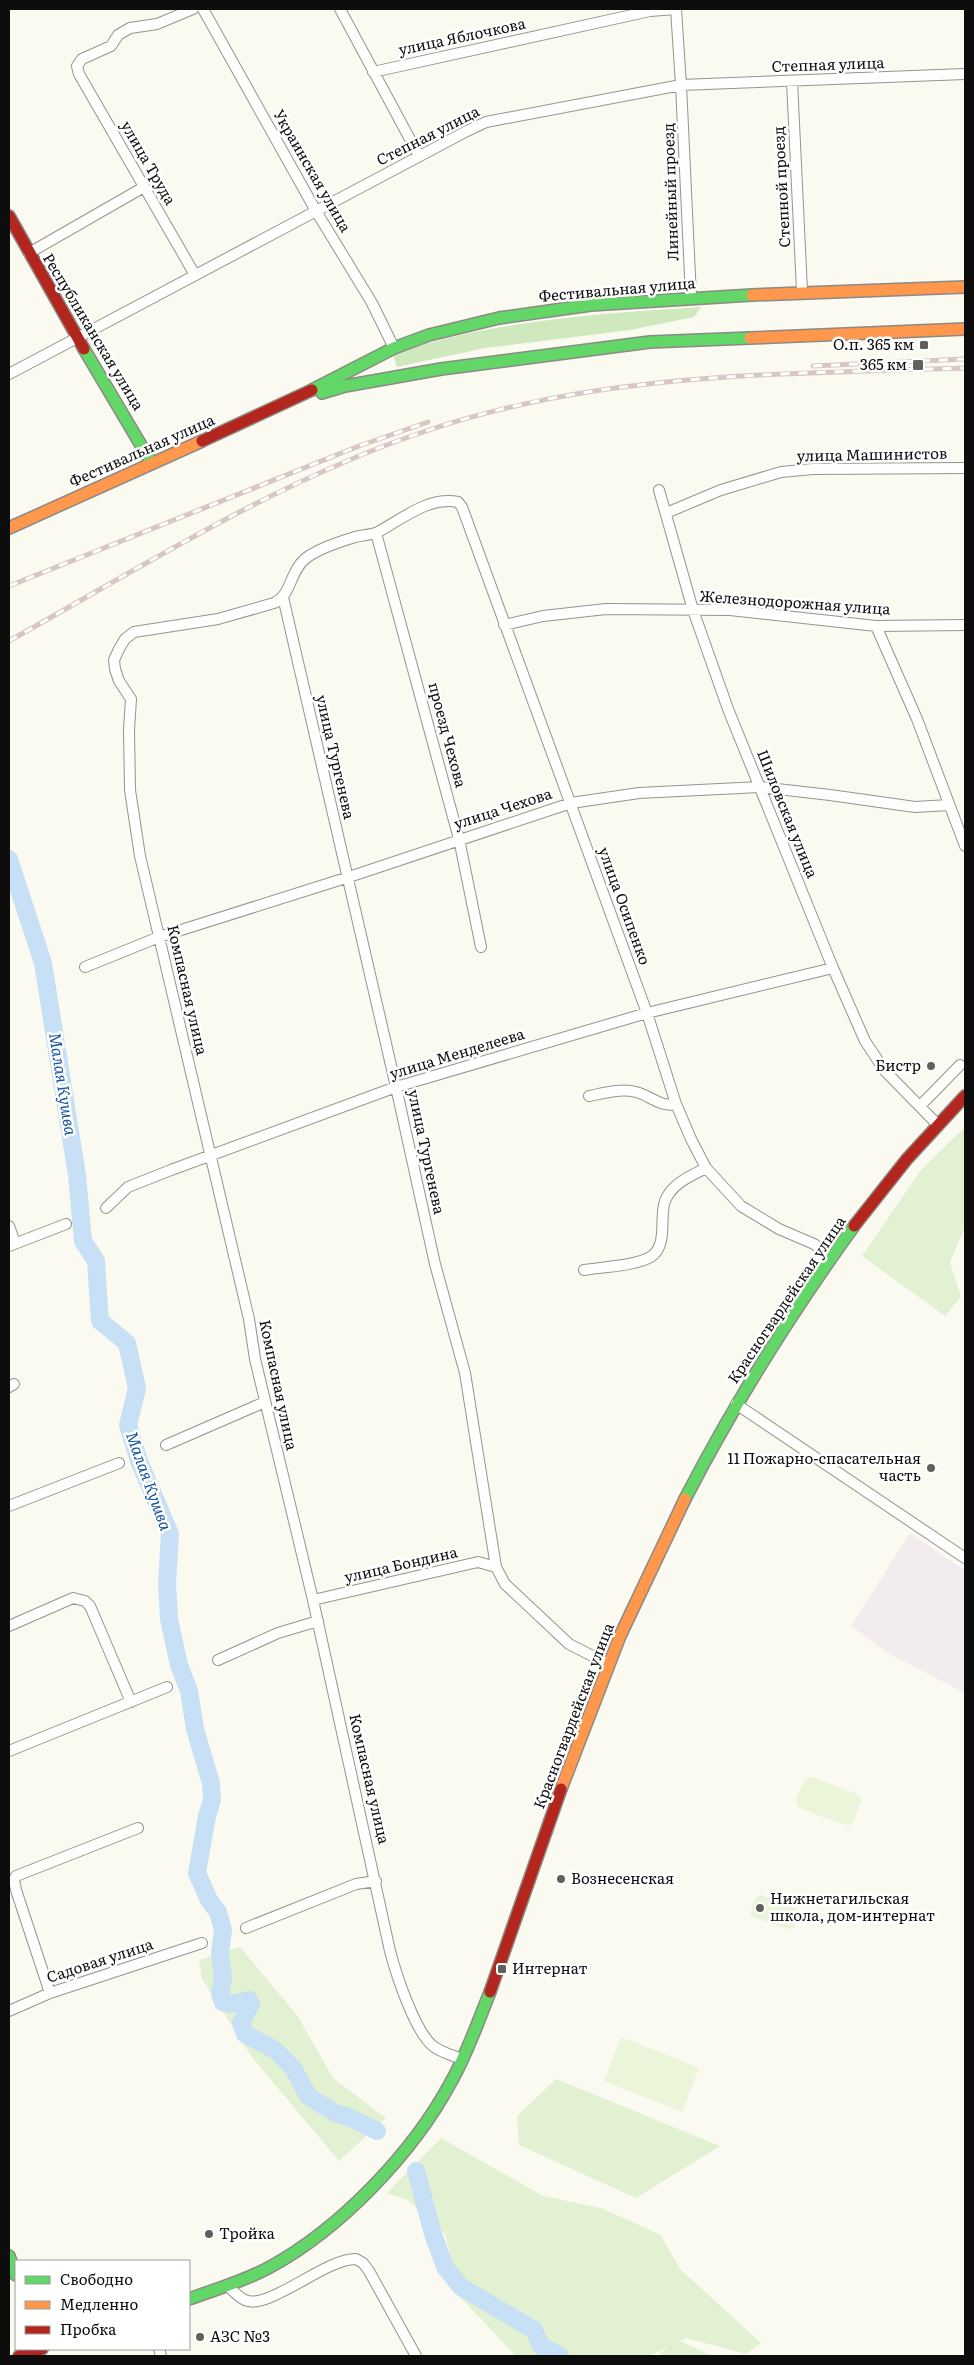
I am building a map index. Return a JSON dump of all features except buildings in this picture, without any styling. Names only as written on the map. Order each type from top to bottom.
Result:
[{"type":"main road","name":"Республиканская улица","points":[[9,216],[77,338],[152,462]]},
{"type":"main road","name":"Фестивальная улица","points":[[9,528],[288,402],[394,348],[429,335],[499,318],[592,305],[691,297],[965,287]]},
{"type":"main road","name":"Фестивальная улица","points":[[288,402],[345,386],[490,361],[650,342],[965,329]]},
{"type":"main road","points":[[371,359],[370,366],[378,380]]},
{"type":"main road","name":"Красногвардейская улица","points":[[190,2300],[243,2280],[272,2266],[317,2236],[379,2177],[432,2114],[449,2087],[490,1991],[566,1774],[608,1664],[636,1598],[736,1404],[780,1332],[880,1190],[965,1096]]},
{"type":"main road","points":[[9,2256],[15,2272]]},
{"type":"main road","points":[[19,2356],[39,2350]]},
{"type":"street","name":"улица Труда","points":[[192,9],[157,24],[130,28],[118,36],[111,46],[82,59],[77,66],[79,74],[195,275]]},
{"type":"street","name":"Украинская улица","points":[[203,9],[316,211],[372,303],[394,348]]},
{"type":"street","points":[[340,9],[419,156]]},
{"type":"street","name":"улица Яблочкова","points":[[373,72],[650,11],[676,9]]},
{"type":"street","name":"Линейный проезд","points":[[676,9],[682,86],[691,297]]},
{"type":"street","name":"Степная улица","points":[[9,374],[419,156],[465,132],[496,119],[682,86],[965,74]]},
{"type":"street","name":"Степной проезд","points":[[792,81],[802,292]]},
{"type":"street","points":[[30,254],[144,187]]},
{"type":"street","name":"улица Машинистов","points":[[666,513],[721,490],[781,472],[813,469],[965,468]]},
{"type":"street","name":"Шиловская улица","points":[[659,490],[693,610],[728,709],[833,968],[865,1041],[886,1070],[938,1124]]},
{"type":"street","name":"улица Осипенко","points":[[376,533],[392,522],[429,505],[449,500],[458,502],[462,507],[647,1013],[676,1104],[706,1168],[741,1206],[779,1229],[814,1244],[832,1258]]},
{"type":"street","points":[[283,597],[288,591],[291,577],[307,558],[319,550],[356,537],[376,533]]},
{"type":"street","name":"проезд Чехова","points":[[376,533],[459,839],[481,947]]},
{"type":"street","name":"Компасная улица","points":[[283,597],[274,603],[218,619],[134,632],[124,639],[114,660],[117,675],[131,699],[132,710],[129,730],[130,790],[140,856],[249,1318],[255,1359],[318,1621],[396,1972],[421,2029],[433,2046],[462,2058]]},
{"type":"street","name":"улица Тургенева","points":[[283,597],[349,877],[435,1264],[465,1373],[496,1567],[505,1584],[569,1644],[608,1664]]},
{"type":"street","name":"Железнодорожная улица","points":[[504,625],[543,616],[606,609],[730,610],[876,626],[965,625]]},
{"type":"street","points":[[876,626],[917,719],[965,846]]},
{"type":"street","name":"улица Чехова","points":[[85,967],[159,937],[349,877],[571,803],[639,793],[760,787],[830,794],[915,807],[948,805]]},
{"type":"street","name":"улица Менделеева","points":[[106,1208],[128,1188],[210,1155],[396,1087],[647,1013],[833,968]]},
{"type":"street","points":[[920,1106],[960,1066]]},
{"type":"street","points":[[589,1096],[625,1090],[637,1092],[662,1104],[676,1104]]},
{"type":"street","points":[[584,1270],[640,1261],[653,1255],[662,1233],[665,1201],[677,1184],[706,1168]]},
{"type":"street","points":[[9,1226],[12,1244],[66,1224]]},
{"type":"street","points":[[166,1444],[265,1402]]},
{"type":"street","points":[[736,1404],[965,1558]]},
{"type":"street","points":[[9,1506],[119,1463]]},
{"type":"street","name":"улица Бондина","points":[[313,1600],[478,1562],[496,1567]]},
{"type":"street","points":[[9,1626],[73,1598],[85,1601],[90,1606],[131,1702]]},
{"type":"street","points":[[218,1660],[278,1633],[318,1621]]},
{"type":"street","points":[[9,1751],[167,1686]]},
{"type":"street","points":[[50,1993],[16,1890],[14,1880],[16,1876],[138,1828]]},
{"type":"street","points":[[246,1928],[356,1884],[376,1881]]},
{"type":"street","name":"Садовая улица","points":[[9,2011],[50,1993],[202,1943]]},
{"type":"street","points":[[227,2285],[242,2299],[255,2302],[291,2287],[334,2264],[348,2259],[356,2259],[363,2263],[369,2272],[416,2356]]},
{"type":"shaded area","points":[[910,1533],[965,1571],[965,1693],[889,1654],[851,1626]]},
{"type":"green space","points":[[701,307],[694,317],[630,330],[485,348],[397,367],[393,355],[428,343],[505,326],[625,312]]},
{"type":"green space","points":[[965,1127],[965,1227],[950,1262],[961,1297],[945,1316],[862,1256],[921,1170]]},
{"type":"green space","points":[[812,1777],[858,1794],[862,1800],[852,1825],[845,1825],[799,1808],[795,1800],[806,1778]]},
{"type":"green space","points":[[761,1895],[798,1910],[794,1928],[787,1929],[750,1916],[755,1898]]},
{"type":"green space","points":[[240,1947],[297,2015],[333,2078],[386,2118],[339,2161],[252,2057],[202,1979],[199,1960]]},
{"type":"green space","points":[[621,2037],[699,2068],[682,2112],[604,2081]]},
{"type":"green space","points":[[556,2079],[720,2146],[636,2198],[519,2145],[517,2116]]},
{"type":"green space","points":[[441,2138],[543,2196],[601,2208],[661,2235],[680,2269],[761,2343],[746,2354],[686,2338],[680,2341],[713,2356],[658,2356],[666,2348],[649,2356],[516,2356],[461,2298],[445,2234],[408,2200],[387,2193]]},
{"type":"waterway","name":"Малая Кушва","points":[[9,859],[43,963],[77,1175],[83,1241],[96,1261],[100,1321],[127,1343],[137,1388],[128,1425],[139,1461],[170,1534],[167,1583],[169,1619],[179,1665],[189,1691],[195,1729],[211,1783],[212,1800],[207,1816],[197,1873],[209,1900],[218,1912],[223,1930],[220,1953],[223,1978],[220,1994],[223,2002],[230,2004],[249,2000],[251,2004],[241,2023],[245,2034],[275,2050],[293,2068],[308,2096],[335,2113],[349,2117],[377,2131]]},
{"type":"waterway","name":"Малая Кушва","points":[[416,2171],[433,2234],[445,2267],[461,2287],[534,2330],[541,2346],[560,2356]]},
{"type":"railway","points":[[813,366],[965,359]]},
{"type":"railway","points":[[9,641],[213,526],[317,474],[371,451],[426,431],[492,412],[558,397],[625,387],[693,380],[761,375],[965,368]]},
{"type":"railway","points":[[9,586],[359,446],[428,422]]},
{"type":"traffic: fast","points":[[312,390],[394,348],[429,335],[499,318],[591,305],[752,295]]},
{"type":"traffic: fast","points":[[322,393],[345,386],[441,369],[650,342],[750,338]]},
{"type":"traffic: fast","points":[[84,349],[151,462]]},
{"type":"traffic: fast","points":[[685,1499],[723,1429],[764,1360],[854,1226]]},
{"type":"traffic: fast","points":[[190,2299],[270,2267],[322,2232],[372,2187],[417,2136],[435,2109],[462,2060],[490,1992]]},
{"type":"traffic: fast","points":[[9,2256],[15,2272]]},
{"type":"traffic: slow","points":[[752,295],[965,287]]},
{"type":"traffic: slow","points":[[750,338],[965,329]]},
{"type":"traffic: slow","points":[[9,528],[202,441]]},
{"type":"traffic: slow","points":[[561,1789],[620,1636],[685,1499]]},
{"type":"traffic: jam","points":[[9,216],[84,349]]},
{"type":"traffic: jam","points":[[202,441],[312,390]]},
{"type":"traffic: jam","points":[[854,1226],[907,1159],[965,1096]]},
{"type":"traffic: jam","points":[[490,1992],[561,1789]]},
{"type":"traffic: jam","points":[[19,2356],[39,2350]]},
{"type":"place","name":"О.п. 365 км","points":[[924,345]]},
{"type":"place","name":"365 км","points":[[918,365]]},
{"type":"place","name":"Бистр","points":[[931,1066]]},
{"type":"place","name":"11 Пожарно-спасательная часть","points":[[931,1468]]},
{"type":"place","name":"Вознесенская","points":[[561,1879]]},
{"type":"place","name":"Нижнетагильская школа, дом-интернат","points":[[760,1908]]},
{"type":"place","name":"Интернат","points":[[502,1969]]},
{"type":"place","name":"Тройка","points":[[209,2234]]},
{"type":"place","name":"АЗС №3","points":[[200,2337]]}]
